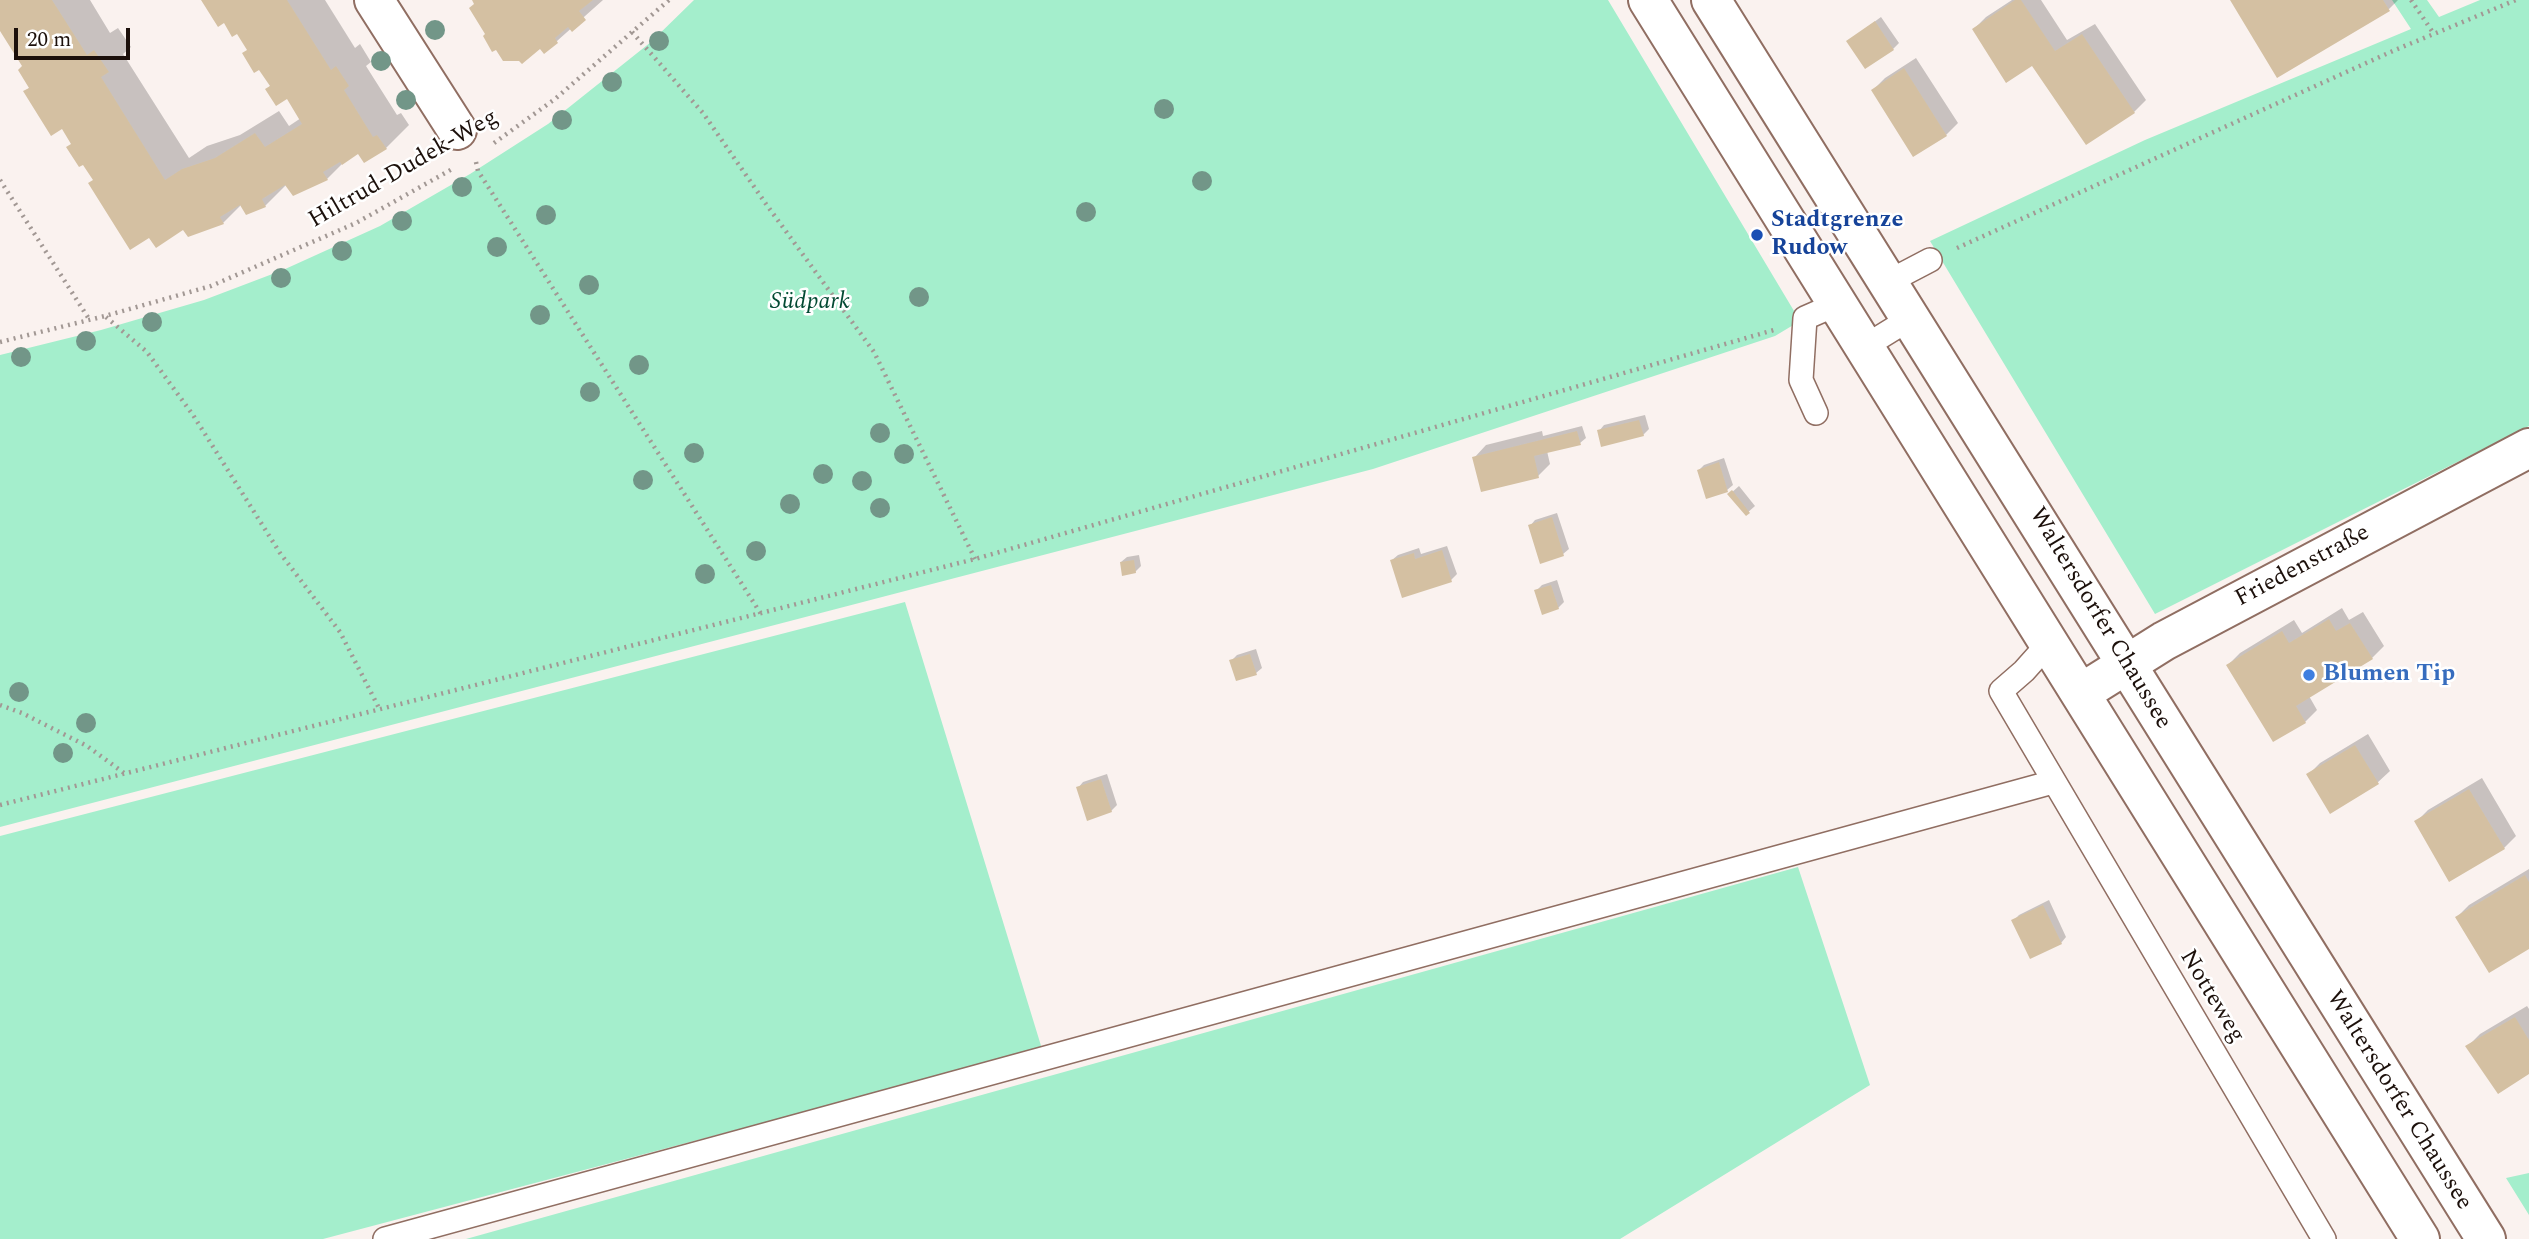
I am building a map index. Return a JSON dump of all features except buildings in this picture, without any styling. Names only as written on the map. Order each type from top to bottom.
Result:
[{"type":"main road","points":[[374,0],[470,150]]},
{"type":"main road","points":[[1648,0],[1821,311],[1864,346],[2420,1239]]},
{"type":"main road","name":"Waltersdorfer Chaussee","points":[[1711,0],[2486,1239]]},
{"type":"main road","name":"Friedenstraße","points":[[2081,694],[2126,664],[2334,550],[2529,448]]},
{"type":"lane","points":[[1888,282],[1930,260]]},
{"type":"lane","points":[[1816,413],[1801,380],[1821,311]]},
{"type":"lane","points":[[1864,346],[1911,318]]},
{"type":"lane","name":"Notteweg","points":[[2049,643],[2024,671],[2001,691],[2324,1239]]},
{"type":"lane","points":[[385,1239],[2053,782]]},
{"type":"path","name":"Hiltrud-Dudek-Weg","points":[[0,342],[105,316],[211,285],[356,223],[555,99],[669,0]]},
{"type":"path","points":[[2411,0],[2434,34]]},
{"type":"path","points":[[1930,260],[2237,120],[2516,0]]},
{"type":"path","points":[[632,32],[703,113],[765,204],[874,352],[975,559]]},
{"type":"path","points":[[470,150],[478,170],[761,614]]},
{"type":"path","points":[[0,180],[89,319]]},
{"type":"path","points":[[0,805],[975,559],[1783,327],[1821,311]]},
{"type":"path","points":[[105,316],[147,352],[193,415],[280,553],[340,632],[380,710]]},
{"type":"path","points":[[0,705],[22,713],[87,746],[124,774]]},
{"type":"green space","name":"Südpark","points":[[694,0],[1608,0],[1800,321],[1775,336],[1373,469],[0,827],[0,355],[101,330],[204,300],[283,270],[380,226],[470,174],[548,124],[651,42]]},
{"type":"green space","points":[[2392,0],[2427,0],[2439,17],[2480,0],[2529,0],[2529,426],[2155,614],[1930,241],[2145,140],[2411,29]]},
{"type":"green space","points":[[905,602],[1042,1049],[323,1239],[0,1239],[0,836]]},
{"type":"green space","points":[[1798,867],[1870,1085],[1620,1239],[466,1239]]},
{"type":"green space","points":[[2529,1173],[2529,1215],[2506,1178]]},
{"type":"place","name":"Stadtgrenze Rudow","points":[[1757,235]]},
{"type":"place","name":"Blumen Tip","points":[[2309,675]]}]
